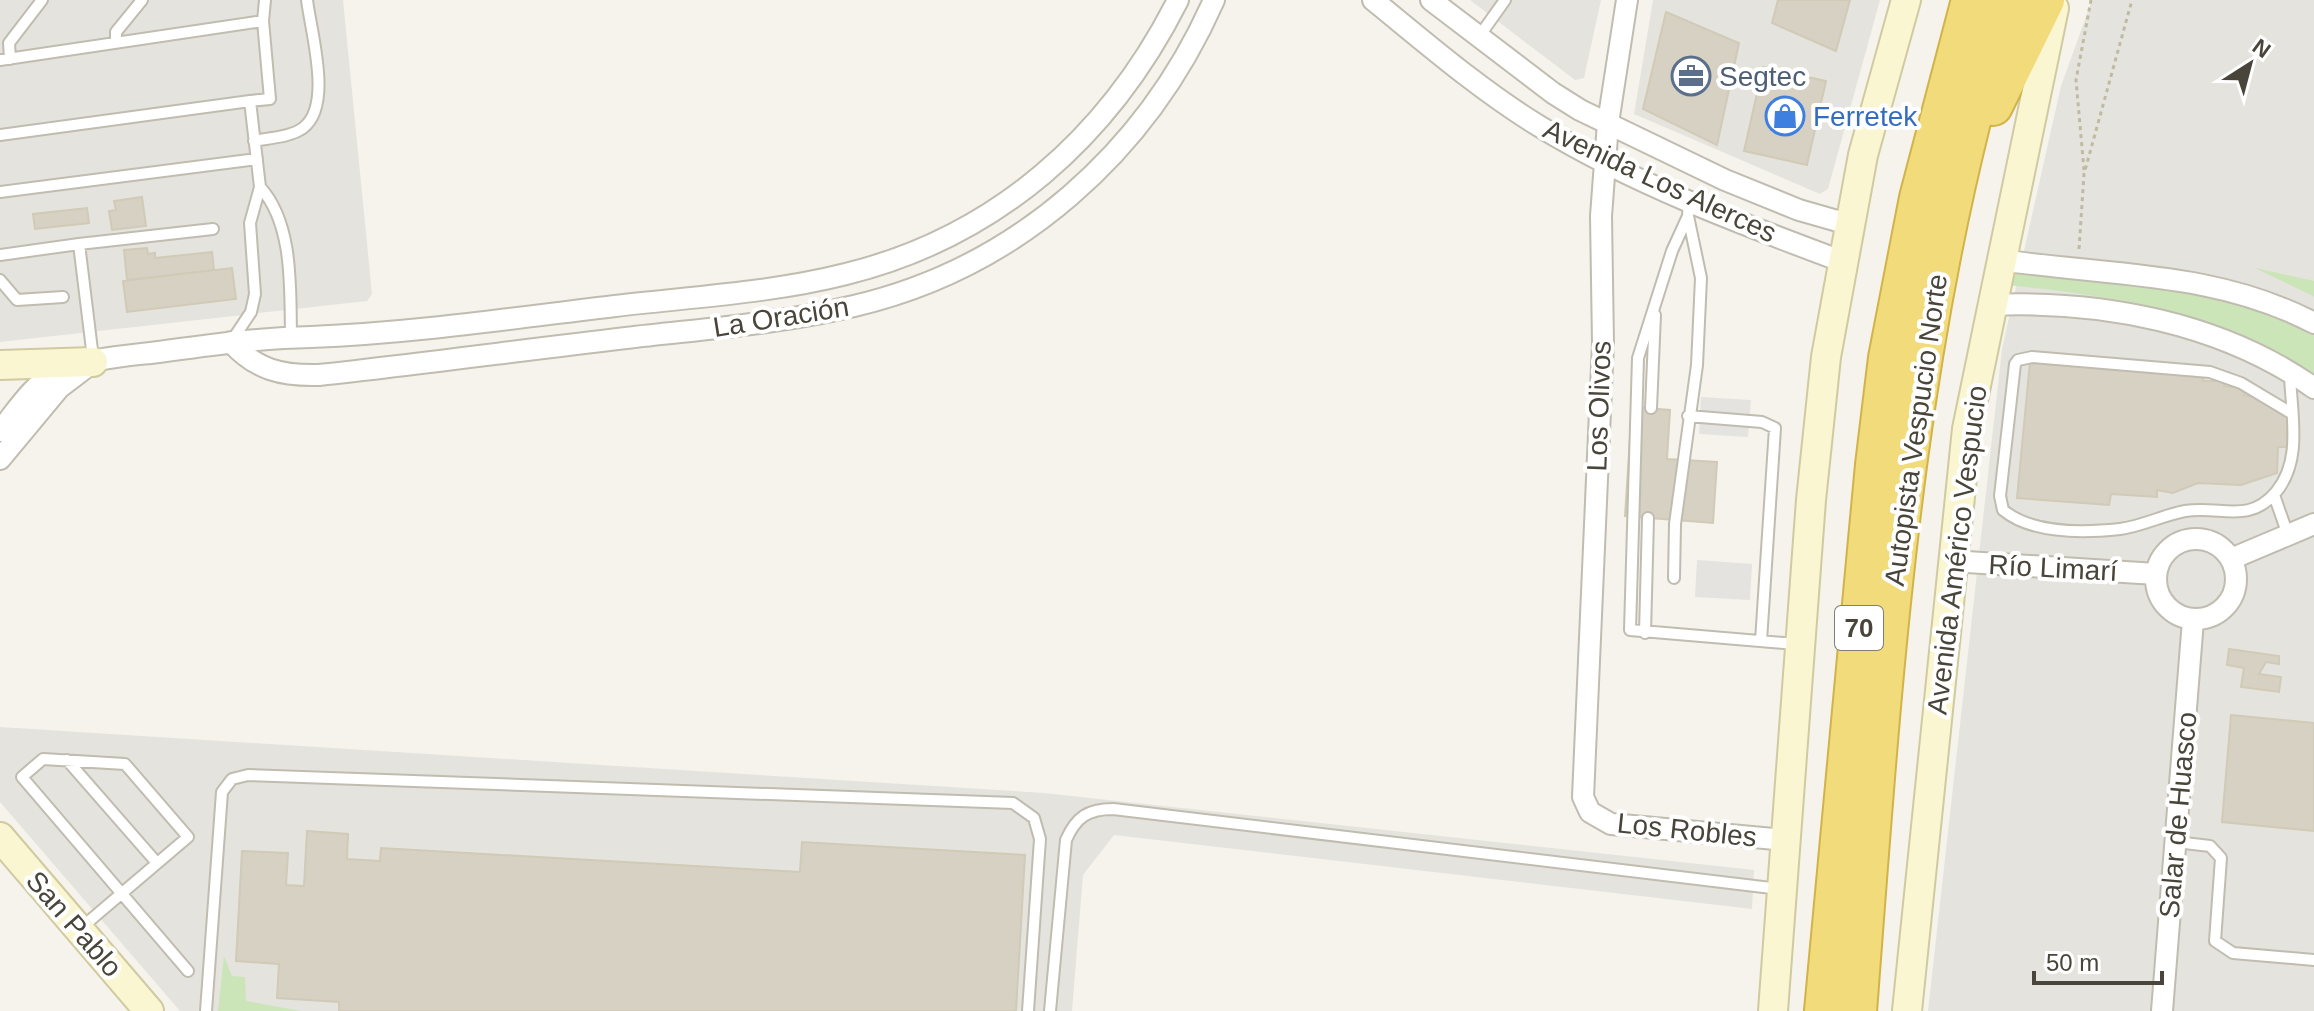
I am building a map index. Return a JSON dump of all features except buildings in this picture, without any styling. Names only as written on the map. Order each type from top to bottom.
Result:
[{"type":"highway","name":"Autopista Vespucio Norte","points":[[1824,1011],[1875,465],[1888,358],[1925,173],[1971,0]]},
{"type":"highway","name":"Autopista Vespucio Norte","points":[[1857,1011],[1907,469],[1944,231],[2005,0]]},
{"type":"highway","points":[[1944,231],[1998,95],[2045,0]]},
{"type":"main road","points":[[1773,1011],[1817,432],[1848,224],[1879,91],[1906,0]]},
{"type":"main road","name":"Avenida Américo Vespucio","points":[[1907,1011],[1967,429],[2057,0]]},
{"type":"main road","points":[[0,365],[93,362]]},
{"type":"main road","name":"San Pablo","points":[[0,837],[149,1011]]},
{"type":"street","name":"La Oración","points":[[0,431],[47,379],[93,362],[231,342],[430,328],[814,281],[874,267],[934,243],[984,218],[1031,187],[1072,150],[1115,102],[1148,55],[1178,0]]},
{"type":"street","name":"La Oración","points":[[231,342],[255,364],[274,372],[319,375],[819,314],[895,294],[962,268],[1008,243],[1057,209],[1108,162],[1158,100],[1189,51],[1214,0]]},
{"type":"street","name":"Avenida Los Alerces","points":[[1373,0],[1509,106],[1688,208],[1841,261]]},
{"type":"street","name":"Avenida Los Alerces","points":[[1431,0],[1553,93],[1608,123],[1725,180],[1799,210],[1848,224]]},
{"type":"street","name":"Los Olivos","points":[[1590,812],[1581,789],[1603,343],[1600,241],[1608,123],[1627,0]]},
{"type":"street","points":[[2001,260],[2206,283],[2266,301],[2314,323]]},
{"type":"street","points":[[814,281],[819,314]]},
{"type":"street","points":[[1991,305],[2083,309],[2146,317],[2216,338],[2290,372],[2314,388]]},
{"type":"street","points":[[0,459],[59,388],[93,362]]},
{"type":"street","points":[[2231,559],[2314,524]]},
{"type":"street","points":[[2193,538],[2219,545],[2231,559],[2237,580],[2231,601],[2214,615],[2193,620],[2177,615],[2165,605],[2157,590],[2156,574],[2168,550],[2193,538]]},
{"type":"street","name":"Río Limarí","points":[[1951,561],[2156,574]]},
{"type":"street","name":"Salar de Huasco","points":[[2162,1011],[2193,620]]},
{"type":"street","name":"Los Robles","points":[[1590,812],[1611,824],[1786,840]]},
{"type":"lane","points":[[42,0],[9,43],[5,60],[263,21]]},
{"type":"lane","points":[[116,43],[116,32],[142,0]]},
{"type":"lane","points":[[0,135],[270,99],[263,21],[265,0]]},
{"type":"lane","points":[[254,141],[302,128],[315,115],[320,96],[307,0]]},
{"type":"lane","points":[[1478,38],[1505,0]]},
{"type":"lane","points":[[231,342],[254,303],[250,223],[260,187],[250,101]]},
{"type":"lane","points":[[0,192],[257,159]]},
{"type":"lane","points":[[260,187],[276,211],[283,236],[291,337]]},
{"type":"lane","points":[[1688,208],[1638,358],[1630,630],[1802,644]]},
{"type":"lane","points":[[1674,578],[1675,524],[1697,365],[1701,278],[1688,208]]},
{"type":"lane","points":[[0,255],[213,229]]},
{"type":"lane","points":[[79,244],[93,362]]},
{"type":"lane","points":[[0,280],[17,300],[63,297]]},
{"type":"lane","points":[[1651,408],[1656,297]]},
{"type":"lane","points":[[2290,372],[2291,413],[2291,463],[2274,495],[2247,513],[2184,511],[2121,529],[2070,530],[2017,522],[2003,510],[2000,496],[2015,364],[2032,357],[2210,372],[2241,383],[2291,413]]},
{"type":"lane","points":[[1688,416],[1762,422],[1775,428],[1761,641]]},
{"type":"lane","points":[[2274,495],[2288,535]]},
{"type":"lane","points":[[1645,633],[1648,518]]},
{"type":"lane","points":[[78,930],[122,892],[188,837],[125,764],[43,759],[22,777],[122,892],[188,971]]},
{"type":"lane","points":[[67,760],[157,863]]},
{"type":"lane","points":[[206,1011],[222,792],[232,779],[248,775],[1013,803],[1034,818],[1040,839],[1028,1011]]},
{"type":"lane","points":[[1050,1011],[1066,840],[1076,821],[1091,811],[1113,809],[1782,889]]},
{"type":"lane","points":[[2176,842],[2210,846],[2221,858],[2215,941],[2221,948],[2233,953],[2314,960]]},
{"type":"path","points":[[2084,174],[2076,80],[2091,0]]},
{"type":"path","points":[[2079,268],[2078,221],[2084,174],[2132,0]]},
{"type":"shaded area","points":[[0,0],[343,0],[372,294],[367,301],[0,342]]},
{"type":"shaded area","points":[[1470,0],[1601,0],[1584,78],[1575,80]]},
{"type":"shaded area","points":[[1653,0],[1880,0],[1828,189],[1820,194],[1634,114]]},
{"type":"shaded area","points":[[2092,0],[2314,0],[2314,1011],[1928,1011],[2002,349],[2061,86]]},
{"type":"shaded area","points":[[1701,397],[1751,400],[1748,437],[1699,434]]},
{"type":"shaded area","points":[[1697,560],[1752,564],[1750,600],[1695,597]]},
{"type":"shaded area","points":[[0,727],[1044,793],[1754,870],[1752,909],[1114,835],[1083,875],[1072,1011],[180,1011],[0,802]]},
{"type":"green space","points":[[2011,268],[2092,274],[2235,298],[2314,328],[2314,375],[2240,335],[2167,310],[2091,295],[2008,285]]},
{"type":"green space","points":[[2255,268],[2314,281],[2314,297],[2313,296]]},
{"type":"green space","points":[[224,956],[232,976],[245,977],[246,1001],[301,1011],[218,1011]]},
{"type":"place","name":"Segtec","points":[[1691,76]]},
{"type":"place","name":"Ferretek","points":[[1785,116]]}]
